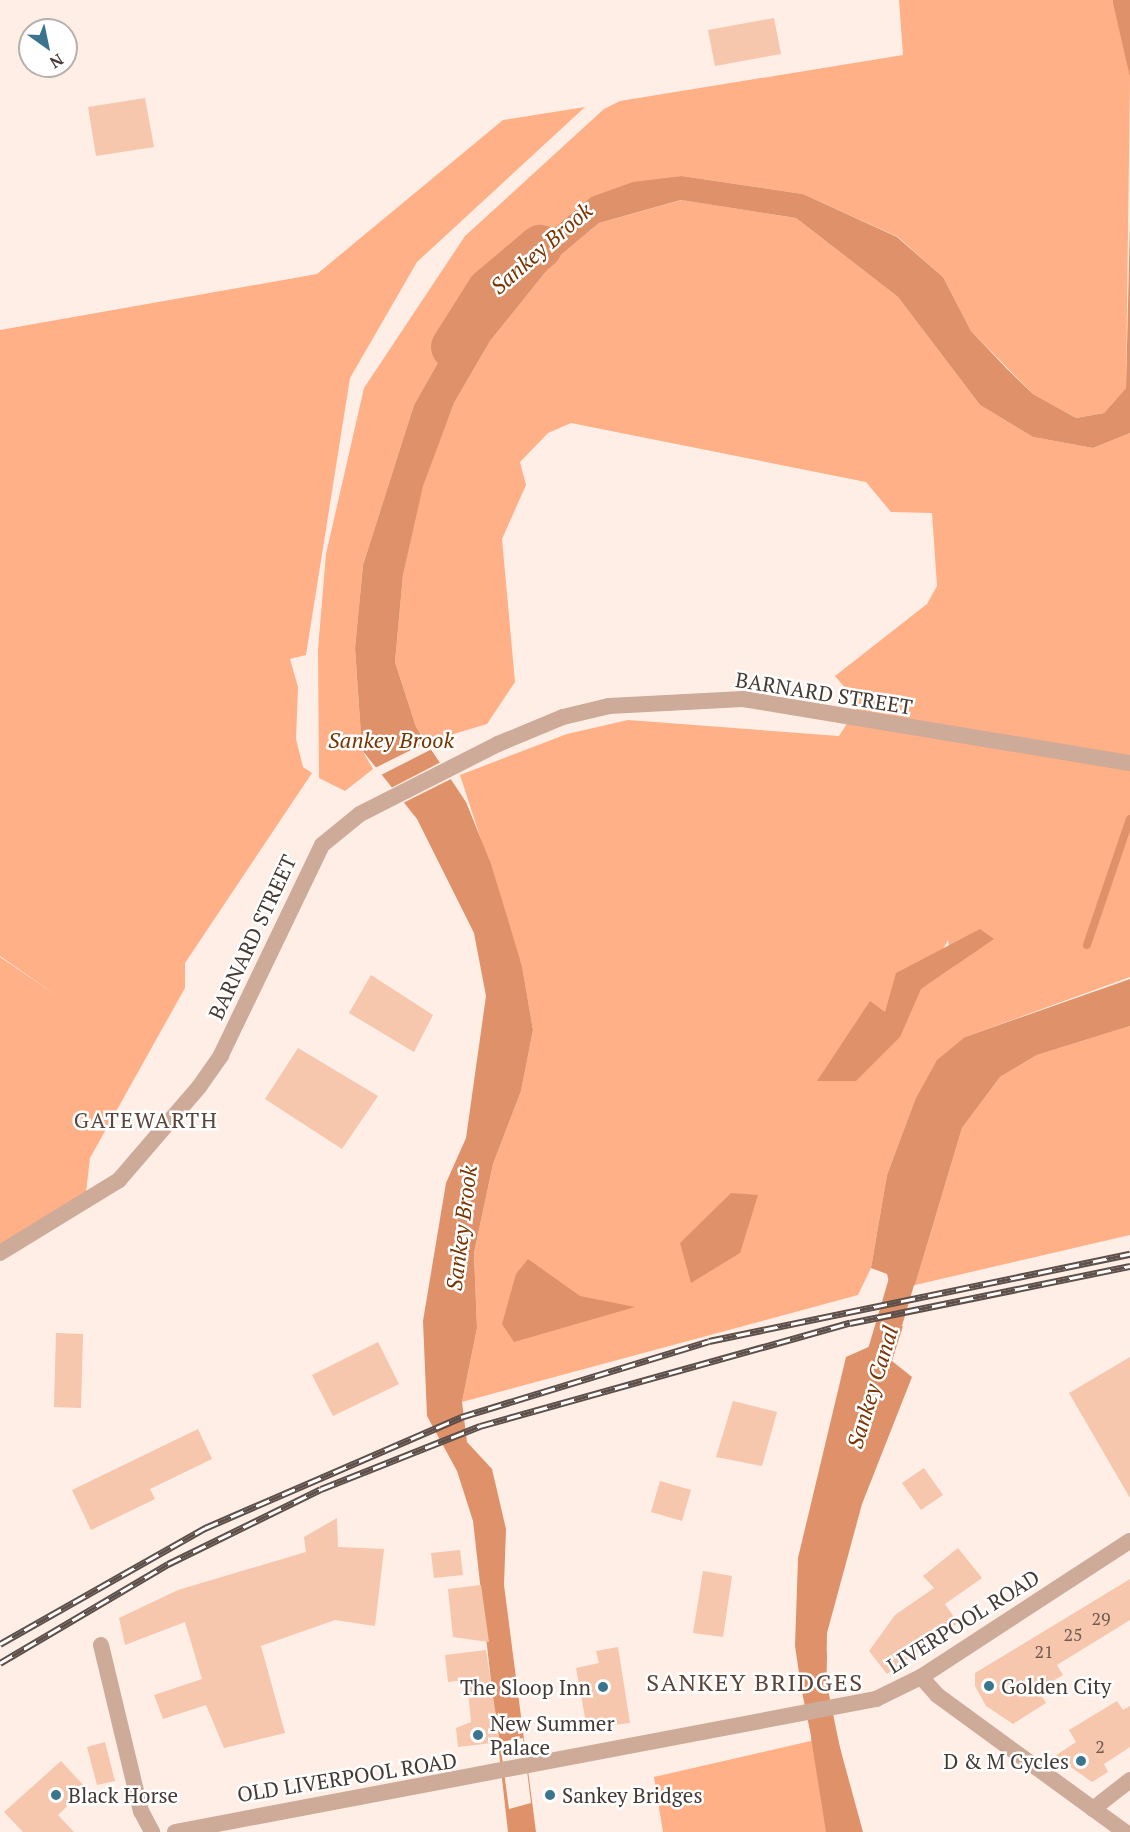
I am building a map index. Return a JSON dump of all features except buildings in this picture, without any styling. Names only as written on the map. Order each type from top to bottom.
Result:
[{"type":"street","name":"BARNARD STREET","points":[[0,1253],[119,1180],[143,1156],[221,1055],[322,845],[360,814],[563,717],[665,700],[732,699],[1130,763]]},
{"type":"street","name":"LIVERPOOL ROAD","points":[[527,1770],[831,1710],[876,1699],[921,1677],[1130,1541]]},
{"type":"street","points":[[101,1645],[141,1811],[152,1832]]},
{"type":"street","points":[[921,1677],[937,1695],[1125,1832]]},
{"type":"street","name":"OLD LIVERPOOL ROAD","points":[[175,1832],[527,1770]]},
{"type":"street","points":[[1093,1809],[1130,1780]]},
{"type":"shaded area","points":[[899,0],[1113,0],[1130,78],[1126,388],[1104,413],[1076,418],[1033,394],[971,331],[943,277],[898,237],[803,194],[682,176],[591,197],[516,260],[453,336],[414,405],[363,565],[355,648],[362,750],[373,769],[345,791],[319,778],[318,649],[326,554],[364,388],[465,236],[604,109],[620,101],[903,55]]},
{"type":"shaded area","points":[[585,107],[417,262],[350,378],[306,655],[290,659],[298,687],[296,739],[303,767],[312,773],[185,963],[185,988],[90,1158],[85,1201],[0,1253],[0,957],[63,1000],[0,956],[0,330],[317,274],[503,120]]},
{"type":"shaded area","points":[[682,200],[796,218],[898,297],[980,405],[1033,437],[1093,448],[1130,433],[1130,977],[965,1037],[915,1100],[887,1175],[871,1268],[858,1295],[462,1402],[477,1328],[474,1253],[493,1164],[521,1091],[533,1030],[522,966],[460,775],[567,734],[628,720],[839,736],[859,705],[835,676],[927,604],[937,586],[932,513],[891,512],[866,482],[571,423],[548,433],[520,462],[526,485],[502,539],[515,682],[487,724],[427,742],[416,727],[395,662],[403,575],[422,486],[454,403],[490,341],[556,259],[599,223]],"holes":[[[948,940],[953,967],[922,988]]]},
{"type":"shaded area","points":[[1130,1026],[1130,1235],[915,1285],[962,1128],[1000,1077],[1037,1055]]},
{"type":"shaded area","points":[[828,1737],[860,1832],[663,1832],[654,1777]]},
{"type":"water","points":[[1113,0],[1130,0],[1130,78],[1113,3]]},
{"type":"water","name":"Sankey Brook","points":[[682,176],[803,194],[897,237],[943,277],[971,331],[1007,369],[1033,394],[1076,418],[1104,413],[1126,388],[1130,221],[1130,433],[1093,448],[1033,437],[980,405],[898,297],[796,218],[681,200],[599,223],[556,259],[490,341],[454,403],[423,486],[403,575],[395,662],[416,727],[466,802],[491,864],[522,966],[533,1030],[521,1091],[493,1164],[474,1253],[477,1328],[462,1402],[467,1442],[492,1469],[506,1529],[504,1585],[536,1832],[508,1832],[473,1521],[457,1471],[427,1416],[423,1321],[446,1183],[466,1138],[486,996],[474,933],[417,819],[362,750],[355,648],[363,565],[414,405],[453,336],[516,260],[591,197],[633,182]]},
{"type":"water","points":[[980,929],[994,939],[921,989],[900,1037],[856,1081],[817,1081],[870,1001],[885,1012],[896,973]]},
{"type":"water","points":[[1130,979],[1130,1026],[1037,1055],[1000,1077],[962,1128],[915,1285],[891,1290],[887,1274],[871,1268],[887,1175],[915,1100],[937,1060],[965,1037]]},
{"type":"water","points":[[731,1193],[758,1195],[740,1253],[691,1283],[680,1243]]},
{"type":"water","points":[[528,1259],[580,1296],[635,1307],[514,1342],[502,1324],[516,1274]]},
{"type":"water","points":[[903,1326],[892,1361],[912,1377],[862,1504],[827,1633],[826,1688],[802,1693],[795,1646],[798,1558],[846,1357],[873,1345],[877,1329]]},
{"type":"water","points":[[836,1733],[863,1832],[826,1832],[811,1738]]},
{"type":"pier","points":[[429,741],[434,748],[379,776],[373,769]]},
{"type":"pier","points":[[443,761],[453,778],[401,804],[391,788]]},
{"type":"pier","points":[[523,1738],[531,1803],[509,1809],[500,1742]]},
{"type":"waterway","name":"Sankey Brook","points":[[453,347],[489,290],[540,247]]},
{"type":"waterway","name":"Sankey Canal","points":[[1087,945],[1130,819]]},
{"type":"waterway","name":"Sankey Canal","points":[[878,1361],[910,1253]]},
{"type":"waterway","name":"Sankey Canal","points":[[814,1656],[813,1681],[844,1832]]},
{"type":"railway","points":[[0,1644],[205,1528],[461,1417],[709,1341],[1130,1254]]},
{"type":"railway","points":[[0,1663],[168,1564],[321,1489],[480,1426],[850,1323],[1130,1266]]},
{"type":"place","name":"Golden City","points":[[989,1686]]},
{"type":"place","name":"The Sloop Inn","points":[[603,1687]]},
{"type":"place","name":"New Summer Palace","points":[[478,1735]]},
{"type":"place","name":"D & M Cycles","points":[[1081,1761]]},
{"type":"place","name":"Black Horse","points":[[56,1795]]},
{"type":"place","name":"Sankey Bridges","points":[[550,1795]]},
{"type":"district","name":"GATEWARTH","points":[[146,1120]]},
{"type":"district","name":"SANKEY BRIDGES","points":[[755,1683]]}]
